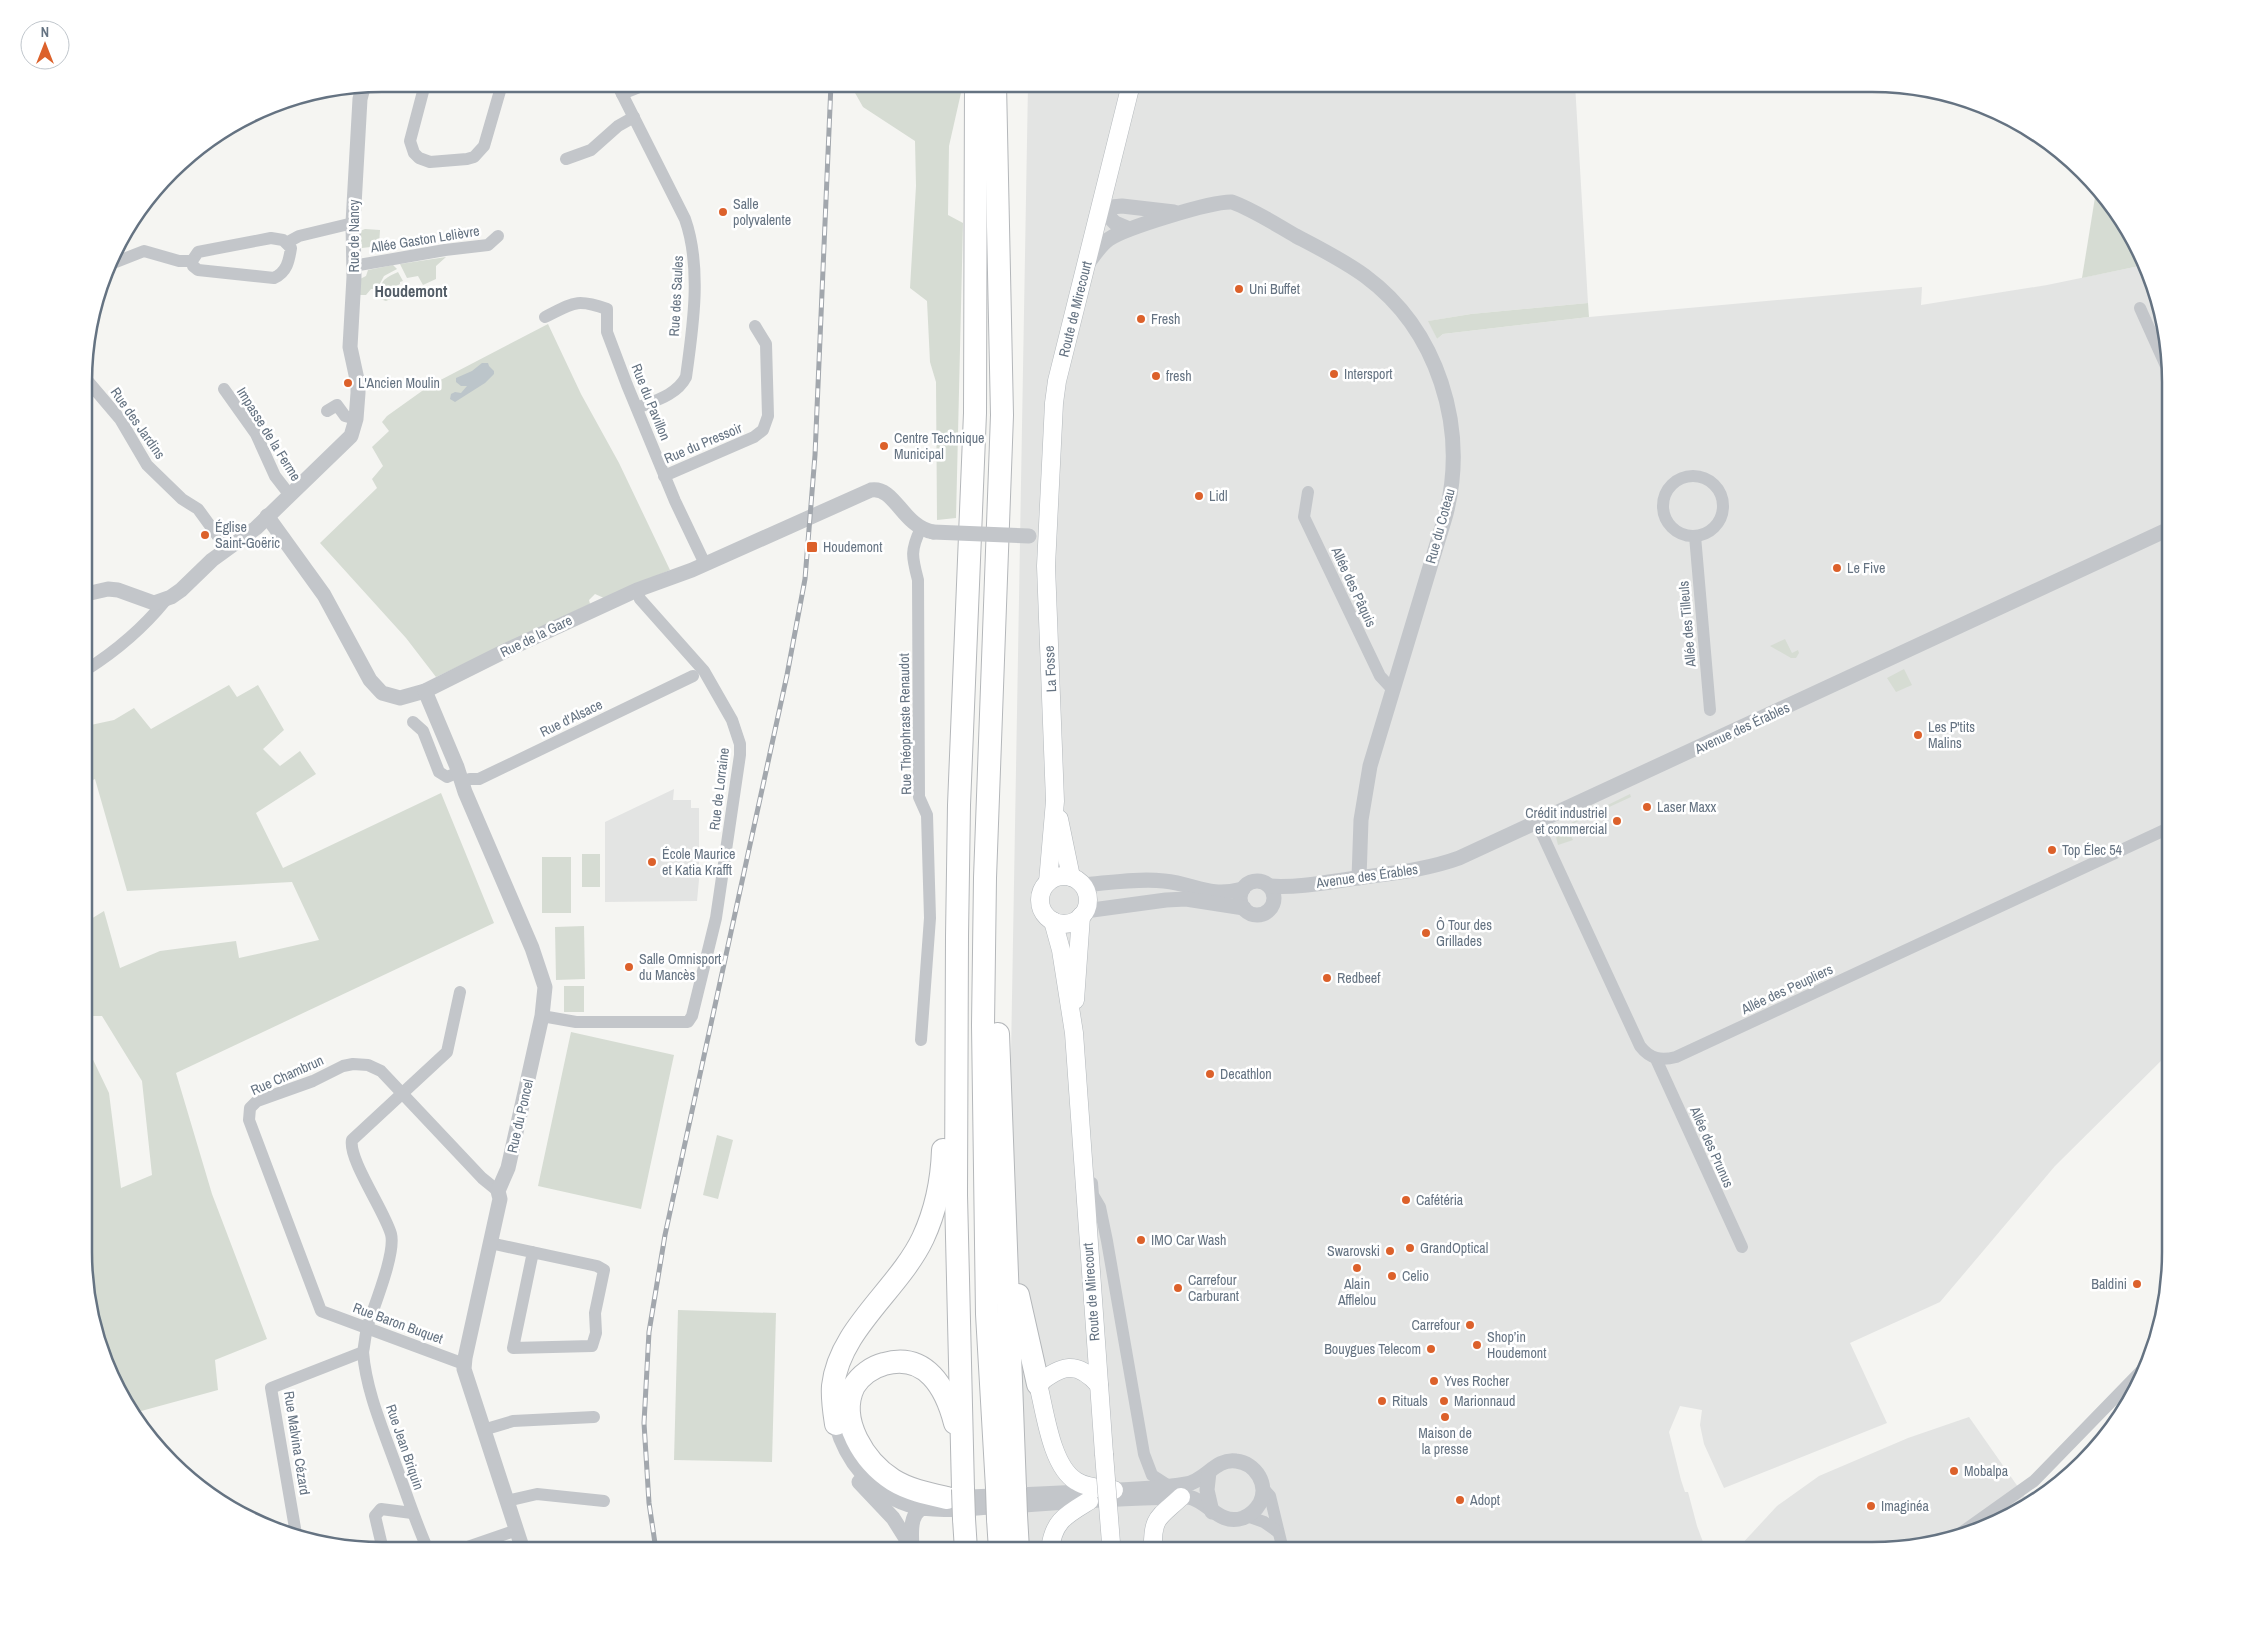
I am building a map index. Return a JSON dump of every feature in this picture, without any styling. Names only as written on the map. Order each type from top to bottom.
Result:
[{"type":"highway","points":[[948,1499],[962,1450],[956,1066],[959,805],[975,413],[976,92]]},
{"type":"highway","points":[[995,92],[1002,415],[985,878],[983,1025],[987,1314],[1006,1488]]},
{"type":"highway","points":[[985,878],[994,940],[1003,1160],[1007,1517],[1002,1542]]},
{"type":"highway","points":[[836,1424],[832,1401],[833,1385],[838,1365],[860,1324],[903,1270],[923,1239],[934,1209],[942,1172],[946,1089],[956,1066]]},
{"type":"highway","points":[[1003,1160],[1016,1288],[1038,1384]]},
{"type":"highway","points":[[962,1450],[951,1408],[945,1394],[926,1370],[916,1364],[893,1361],[870,1370],[855,1386],[849,1404],[849,1417],[855,1436],[869,1459],[894,1481],[915,1490],[948,1499],[964,1519],[965,1542]]},
{"type":"highway","points":[[1007,1517],[1015,1542]]},
{"type":"main road","name":"Route de Mirecourt","points":[[1038,537],[1057,381],[1130,92]]},
{"type":"main road","name":"La Fosse","points":[[1038,537],[1048,630],[1055,801],[1048,882]]},
{"type":"main road","name":"La Fosse","points":[[1055,801],[1077,881]]},
{"type":"main road","points":[[1059,877],[1077,881],[1088,897],[1083,913],[1071,923],[1053,921],[1041,906],[1041,893],[1048,882],[1059,877]]},
{"type":"main road","name":"Route de Mirecourt","points":[[1074,1033],[1083,913]]},
{"type":"main road","name":"Route de Mirecourt","points":[[1053,921],[1061,950],[1074,1033],[1111,1542]]},
{"type":"main road","points":[[1099,1385],[1084,1371],[1068,1368],[1052,1373],[1038,1384],[1061,1467],[1076,1482],[1114,1490]]},
{"type":"main road","points":[[1153,1542],[1154,1528],[1159,1516],[1175,1492]]},
{"type":"main road","points":[[1052,1542],[1053,1534],[1066,1515],[1089,1501]]},
{"type":"street","points":[[423,92],[410,141],[414,153],[419,158],[430,162],[467,159],[480,153],[484,146],[500,92]]},
{"type":"street","name":"Rue des Saules","points":[[622,92],[685,219],[692,240],[696,270],[686,377],[682,385],[675,391],[637,408]]},
{"type":"street","name":"Rue de Nancy","points":[[356,419],[358,384],[350,346],[357,134],[362,93]]},
{"type":"street","points":[[566,159],[591,150],[618,126],[634,117]]},
{"type":"street","points":[[1107,187],[1122,206]]},
{"type":"street","name":"Rue du Coteau","points":[[1085,267],[1107,240],[1129,228],[1232,202],[1344,263],[1371,281],[1398,306],[1418,334],[1434,364],[1441,380],[1451,419],[1454,448],[1451,487],[1446,514],[1366,784],[1360,820],[1359,878]]},
{"type":"street","name":"Rue du Coteau","points":[[1101,208],[1122,206],[1152,211],[1183,213]]},
{"type":"street","points":[[1101,208],[1115,223],[1129,228]]},
{"type":"street","points":[[288,242],[299,236],[353,223]]},
{"type":"street","name":"Allée Gaston Lelièvre","points":[[353,266],[445,250],[488,245],[498,236]]},
{"type":"street","points":[[271,238],[288,242],[291,248],[286,268],[281,275],[274,278],[198,270],[193,266],[192,261],[198,252],[210,248],[271,238]]},
{"type":"street","points":[[119,261],[144,251],[179,261],[192,261]]},
{"type":"street","name":"Rue du Pavillon","points":[[545,317],[576,302],[592,304],[607,309],[607,332],[664,476],[705,564]]},
{"type":"street","points":[[2140,308],[2161,355]]},
{"type":"street","name":"Rue du Pressoir","points":[[664,476],[754,437],[763,430],[768,416],[766,344],[755,326]]},
{"type":"street","name":"Rue des Jardins","points":[[92,386],[120,419],[147,465],[182,499],[198,509],[227,549]]},
{"type":"street","name":"Impasse de la Ferme","points":[[224,389],[256,434],[275,476],[289,494]]},
{"type":"street","points":[[92,666],[146,623],[165,601],[181,590],[227,549],[256,528],[289,494],[346,442],[354,429],[356,419],[346,416],[337,404],[327,411]]},
{"type":"street","points":[[1693,476],[1702,478],[1714,485],[1722,502],[1722,515],[1718,523],[1708,532],[1695,536],[1683,534],[1673,528],[1664,510],[1665,497],[1672,486],[1681,479],[1693,476]]},
{"type":"street","name":"Rue de la Gare","points":[[267,516],[324,595],[370,680],[377,689],[388,696],[400,698],[425,690],[637,590],[705,564],[864,493],[878,490],[885,492],[909,519],[927,530]]},
{"type":"street","name":"Allée des Pâquis","points":[[1308,492],[1304,517],[1380,676],[1393,690]]},
{"type":"street","points":[[927,530],[1038,537]]},
{"type":"street","name":"Rue Théophraste Renaudot","points":[[920,1040],[930,918],[927,815],[919,797],[918,580],[912,559],[913,544],[927,530]]},
{"type":"street","name":"Avenue des Érables","points":[[1269,886],[1300,886],[1420,869],[1445,863],[1537,823],[2162,532]]},
{"type":"street","name":"Allée des Tilleuls","points":[[1695,536],[1710,710]]},
{"type":"street","points":[[92,592],[113,589],[150,602],[165,601]]},
{"type":"street","name":"Rue de Lorraine","points":[[542,1016],[576,1022],[666,1023],[690,1020],[716,918],[740,755],[740,744],[732,720],[704,671],[640,598],[637,590]]},
{"type":"street","name":"Rue d'Alsace","points":[[460,777],[479,778],[693,676]]},
{"type":"street","name":"Rue du Poncel","points":[[425,690],[541,970],[545,987],[542,1016],[508,1168],[498,1191],[500,1199],[464,1364],[483,1430],[521,1542]]},
{"type":"street","points":[[413,722],[423,731],[439,772],[447,777],[460,777]]},
{"type":"street","points":[[1537,823],[1640,1046],[1649,1056],[1656,1058]]},
{"type":"street","name":"Allée des Peupliers","points":[[1656,1058],[1676,1057],[2162,831]]},
{"type":"street","points":[[1077,881],[1149,880],[1175,882],[1219,893],[1243,888],[1249,883],[1258,881],[1269,886],[1274,896],[1273,904],[1269,910],[1260,914],[1251,914],[1244,908],[1240,898],[1243,888]]},
{"type":"street","name":"Avenue des Érables","points":[[1273,904],[1300,886]]},
{"type":"street","points":[[1083,913],[1166,900],[1186,899],[1244,908]]},
{"type":"street","points":[[363,1352],[367,1327],[381,1290],[391,1238],[376,1199],[351,1151],[351,1145],[354,1136],[447,1052],[460,992]]},
{"type":"street","name":"Allée des Prunus","points":[[1656,1058],[1742,1247]]},
{"type":"street","name":"Rue Chambrun","points":[[321,1311],[250,1120],[250,1108],[257,1101],[313,1081],[343,1066],[353,1064],[368,1065],[381,1071],[482,1178],[498,1191]]},
{"type":"street","points":[[1081,1140],[1088,1158],[1093,1195],[1100,1207],[1107,1241],[1144,1454],[1152,1474],[1175,1492]]},
{"type":"street","points":[[490,1243],[533,1252],[597,1266],[604,1270],[595,1313],[596,1333],[592,1346],[513,1348],[533,1252]]},
{"type":"street","name":"Rue Baron Buquet","points":[[321,1311],[464,1364]]},
{"type":"street","name":"Rue Jean Briquin","points":[[363,1352],[365,1372],[412,1513],[425,1542]]},
{"type":"street","name":"Rue Malvina Cézard","points":[[295,1528],[271,1388],[363,1352]]},
{"type":"street","points":[[1976,1522],[2039,1477],[2133,1379]]},
{"type":"street","points":[[483,1430],[513,1420],[594,1417]]},
{"type":"street","points":[[836,1424],[847,1455],[860,1471],[880,1490],[919,1508],[948,1499],[1114,1490],[1175,1492],[1194,1498],[1212,1512],[1226,1519],[1237,1520],[1255,1510],[1261,1500],[1263,1488],[1256,1470],[1240,1461],[1221,1462],[1194,1482],[1175,1492],[1089,1501],[948,1499],[911,1529]]},
{"type":"street","points":[[847,1455],[846,1463],[850,1471],[869,1494],[894,1518],[908,1542]]},
{"type":"street","points":[[1209,1472],[1208,1490],[1212,1512]]},
{"type":"street","points":[[1263,1488],[1270,1496],[1281,1542]]},
{"type":"street","points":[[507,1501],[537,1494],[604,1501]]},
{"type":"street","points":[[912,1542],[912,1519],[919,1508]]},
{"type":"street","points":[[381,1542],[375,1516],[381,1509],[412,1513]]},
{"type":"street","points":[[1247,1516],[1264,1522],[1278,1532]]},
{"type":"street","points":[[482,1542],[517,1530]]},
{"type":"shaded area","points":[[855,92],[961,92],[949,146],[948,215],[963,223],[956,518],[937,520],[936,382],[930,362],[927,301],[910,288],[916,186],[915,141],[863,107]]},
{"type":"shaded area","points":[[1028,92],[1575,92],[1588,303],[1471,314],[1429,321],[1437,339],[1443,334],[1589,317],[1922,287],[1921,305],[2047,285],[2138,266],[2153,307],[2162,363],[2162,1060],[2055,1166],[1940,1302],[1850,1343],[1887,1423],[1724,1488],[1704,1444],[1700,1425],[1702,1410],[1680,1406],[1669,1432],[1681,1480],[1685,1492],[1688,1492],[1703,1542],[1025,1542],[1009,1169]]},
{"type":"shaded area","points":[[2095,196],[2124,237],[2138,266],[2082,278]]},
{"type":"shaded area","points":[[365,229],[380,230],[379,246],[362,248],[362,244],[360,244],[360,231]]},
{"type":"shaded area","points":[[446,257],[436,266],[436,279],[423,285],[418,276],[407,278],[400,264]]},
{"type":"shaded area","points":[[393,265],[397,269],[384,276],[377,289],[371,289],[366,295],[359,295],[360,279],[366,276],[368,270]]},
{"type":"shaded area","points":[[398,272],[403,281],[393,288],[397,296],[386,301],[380,299],[383,282]]},
{"type":"shaded area","points":[[1588,303],[1589,317],[1443,334],[1437,339],[1428,321],[1471,314]]},
{"type":"shaded area","points":[[548,324],[581,394],[619,463],[670,570],[604,598],[595,594],[589,600],[590,604],[436,677],[406,638],[320,543],[377,488],[372,479],[383,466],[372,447],[389,431],[382,422],[387,416],[429,386]]},
{"type":"shaded area","points":[[482,363],[488,363],[494,374],[485,383],[455,402],[450,399],[451,394],[455,392],[461,393],[467,386],[461,386],[456,382],[456,378],[472,371]]},
{"type":"shaded area","points":[[1785,639],[1792,653],[1798,650],[1799,653],[1796,658],[1791,658],[1770,646]]},
{"type":"shaded area","points":[[1904,669],[1912,685],[1896,692],[1887,678]]},
{"type":"shaded area","points":[[229,685],[237,697],[258,685],[284,730],[263,749],[280,766],[300,751],[316,774],[256,813],[283,868],[441,793],[494,923],[176,1073],[212,1194],[267,1339],[215,1360],[218,1390],[140,1411],[122,1380],[108,1345],[102,1327],[95,1290],[92,1252],[92,1058],[109,1093],[121,1188],[152,1175],[142,1081],[102,1016],[92,1016],[92,918],[104,911],[120,968],[160,951],[236,941],[239,958],[319,940],[292,882],[127,891],[95,779],[92,780],[92,725],[114,720],[134,708],[151,729]]},
{"type":"shaded area","name":"École Maurice et Katia Krafft","points":[[674,789],[673,800],[691,800],[691,808],[699,808],[699,880],[697,901],[605,902],[605,822]]},
{"type":"shaded area","points":[[1630,794],[1631,797],[1572,824],[1574,830],[1569,832],[1573,840],[1558,845],[1556,837],[1559,829]]},
{"type":"shaded area","points":[[582,854],[600,854],[600,887],[582,887]]},
{"type":"shaded area","points":[[542,857],[571,857],[571,913],[542,913]]},
{"type":"shaded area","points":[[584,926],[585,979],[556,980],[555,927]]},
{"type":"shaded area","points":[[564,986],[584,986],[584,1012],[564,1012]]},
{"type":"shaded area","points":[[571,1032],[674,1055],[641,1209],[538,1186]]},
{"type":"shaded area","points":[[717,1135],[733,1140],[718,1199],[703,1195]]},
{"type":"shaded area","points":[[678,1310],[776,1313],[772,1462],[674,1460]]},
{"type":"shaded area","points":[[1969,1417],[2026,1498],[2001,1512],[1966,1526],[1948,1532],[1911,1539],[1873,1542],[1744,1542],[1777,1506],[1819,1476],[1908,1438]]},
{"type":"railway","points":[[655,1542],[649,1503],[644,1423],[649,1332],[665,1235],[787,675],[805,579],[815,455],[831,92]]},
{"type":"place","name":"Salle polyvalente","points":[[723,212]]},
{"type":"place","name":"Uni Buffet","points":[[1239,289]]},
{"type":"place","name":"Fresh","points":[[1141,319]]},
{"type":"place","name":"Intersport","points":[[1334,374]]},
{"type":"place","name":"fresh","points":[[1156,376]]},
{"type":"place","name":"L'Ancien Moulin","points":[[348,383]]},
{"type":"place","name":"Centre Technique Municipal","points":[[884,446]]},
{"type":"place","name":"Lidl","points":[[1199,496]]},
{"type":"place","name":"Église Saint-Goëric","points":[[205,535]]},
{"type":"place","name":"Houdemont","points":[[812,547]]},
{"type":"place","name":"Le Five","points":[[1837,568]]},
{"type":"place","name":"Les P'tits Malins","points":[[1918,735]]},
{"type":"place","name":"Laser Maxx","points":[[1647,807]]},
{"type":"place","name":"Crédit industriel et commercial","points":[[1617,821]]},
{"type":"place","name":"Top Élec 54","points":[[2052,850]]},
{"type":"place","name":"École Maurice et Katia Krafft","points":[[652,862]]},
{"type":"place","name":"Ô Tour des Grillades","points":[[1426,933]]},
{"type":"place","name":"Salle Omnisport du Mancès","points":[[629,967]]},
{"type":"place","name":"Redbeef","points":[[1327,978]]},
{"type":"place","name":"Decathlon","points":[[1210,1074]]},
{"type":"place","name":"Cafétéria","points":[[1406,1200]]},
{"type":"place","name":"IMO Car Wash","points":[[1141,1240]]},
{"type":"place","name":"GrandOptical","points":[[1410,1248]]},
{"type":"place","name":"Swarovski","points":[[1390,1251]]},
{"type":"place","name":"Alain Afflelou","points":[[1357,1268]]},
{"type":"place","name":"Celio","points":[[1392,1276]]},
{"type":"place","name":"Baldini","points":[[2137,1284]]},
{"type":"place","name":"Carrefour Carburant","points":[[1178,1288]]},
{"type":"place","name":"Carrefour","points":[[1470,1325]]},
{"type":"place","name":"Shop’in Houdemont","points":[[1477,1345]]},
{"type":"place","name":"Bouygues Telecom","points":[[1431,1349]]},
{"type":"place","name":"Yves Rocher","points":[[1434,1381]]},
{"type":"place","name":"Rituals","points":[[1382,1401]]},
{"type":"place","name":"Marionnaud","points":[[1444,1401]]},
{"type":"place","name":"Maison de la presse","points":[[1445,1417]]},
{"type":"place","name":"Mobalpa","points":[[1954,1471]]},
{"type":"place","name":"Adopt","points":[[1460,1500]]},
{"type":"place","name":"Imaginéa","points":[[1871,1506]]},
{"type":"district","name":"Houdemont","points":[[411,291]]}]
